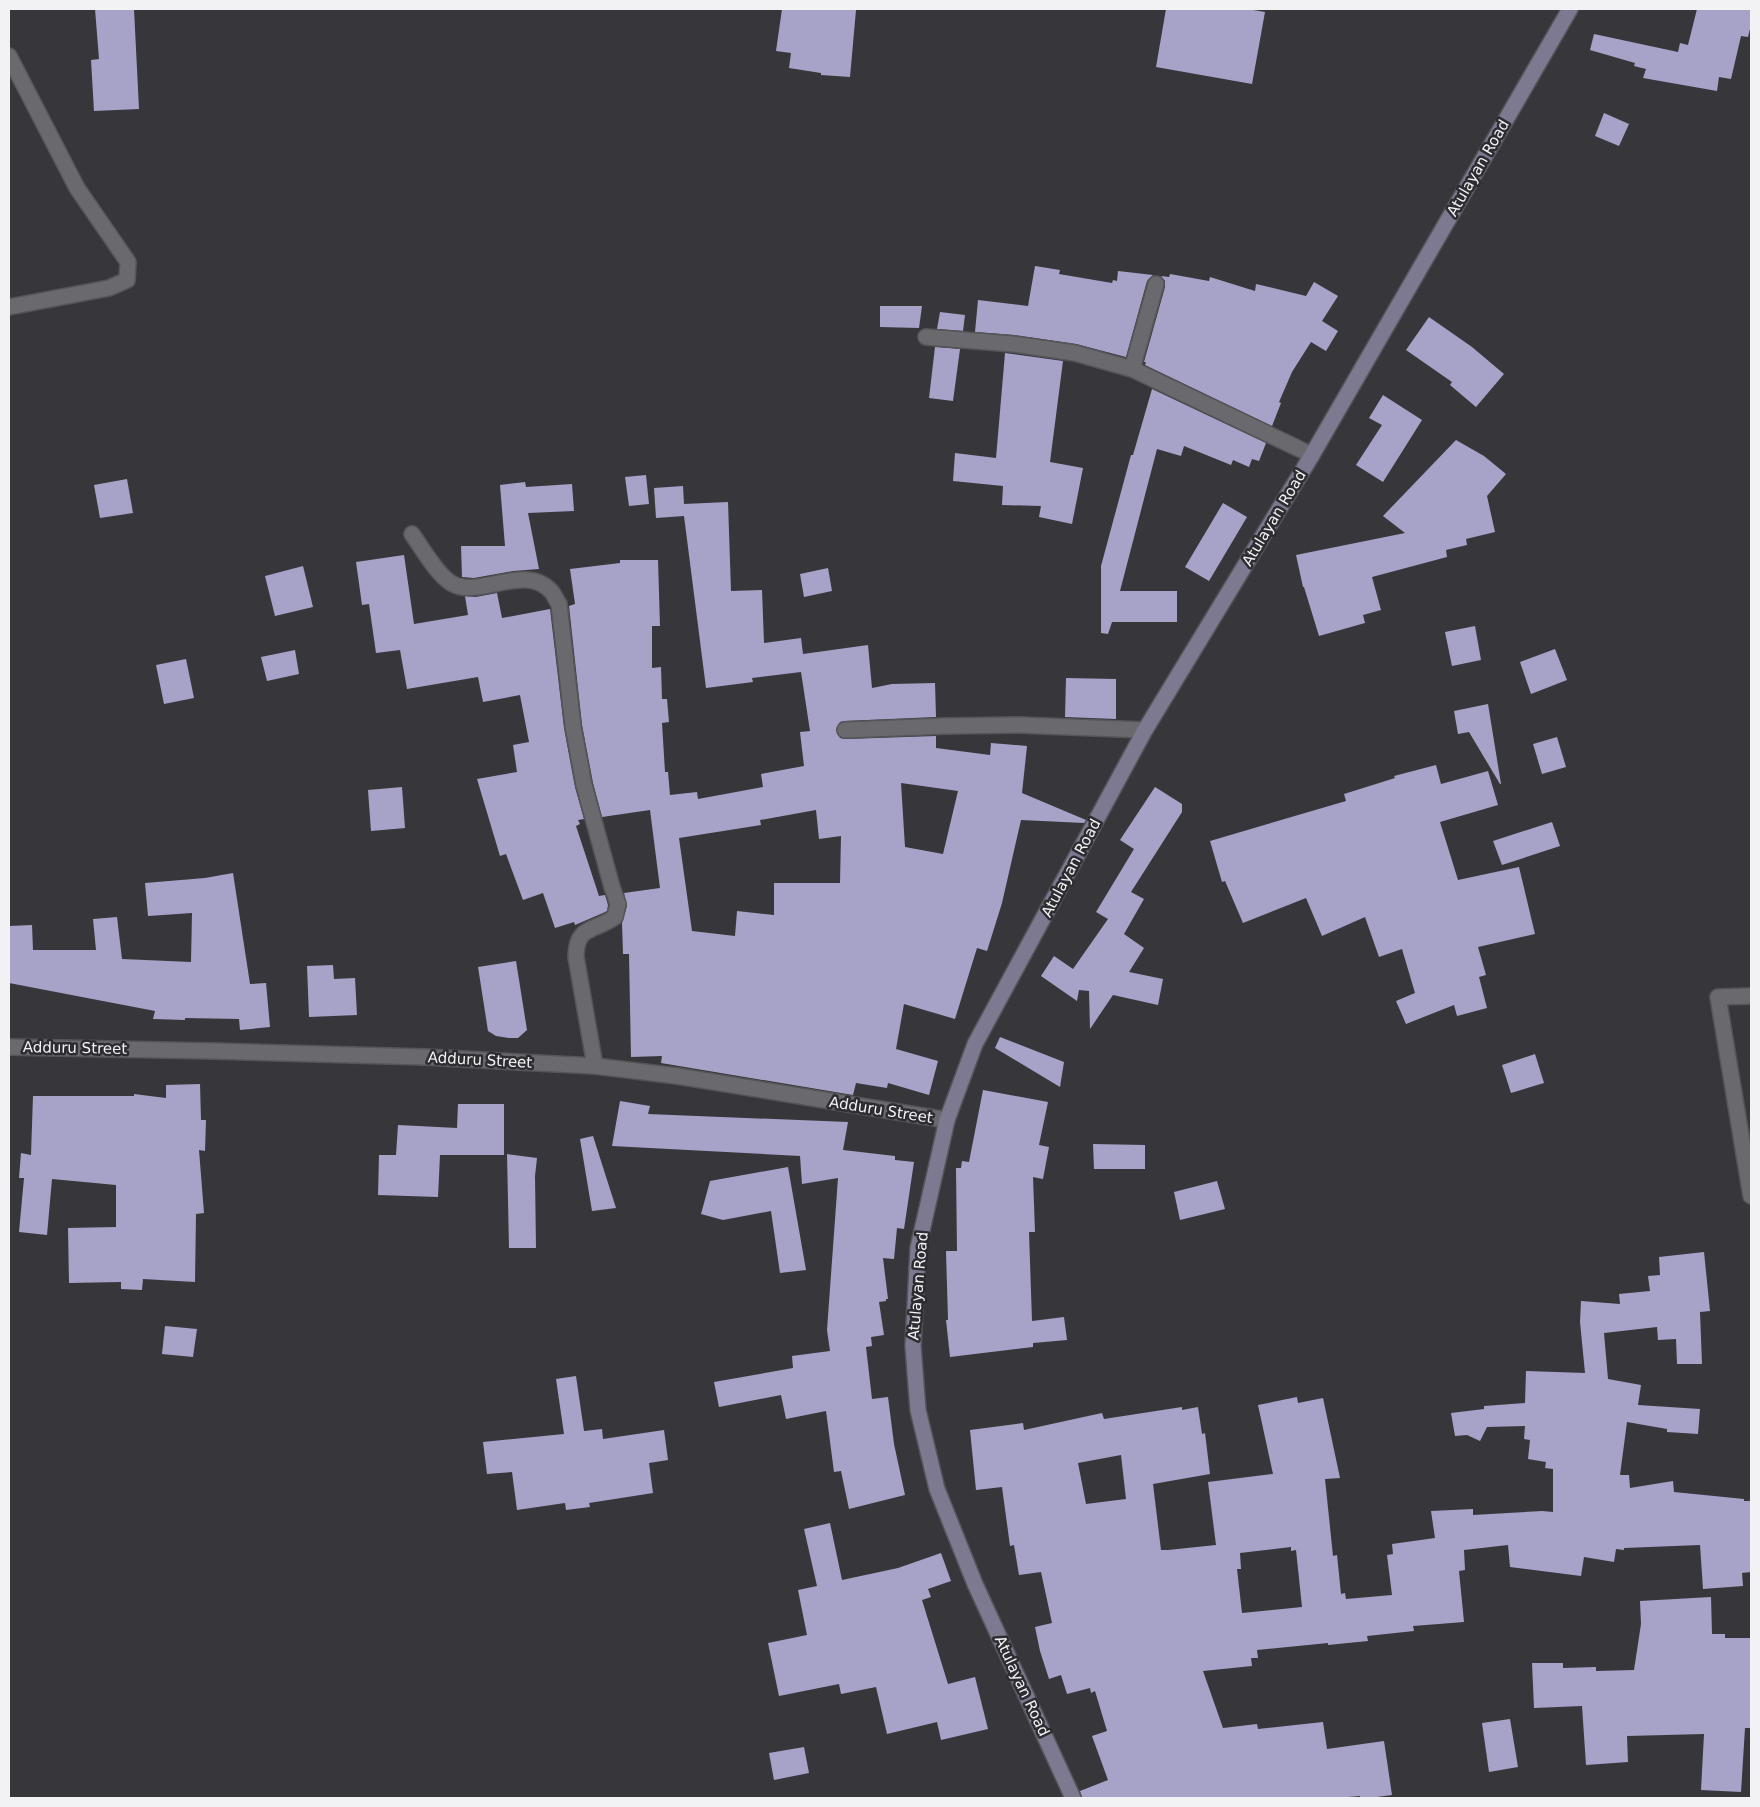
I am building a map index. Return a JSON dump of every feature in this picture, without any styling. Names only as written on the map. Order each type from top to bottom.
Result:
[{"type":"main road","name":"Atulayan Road","points":[[1074,1798],[971,1576],[937,1489],[918,1410],[913,1346],[918,1248],[947,1120],[975,1044],[1145,730],[1312,455],[1570,9]]},
{"type":"street","points":[[9,56],[77,188],[128,262],[127,280],[109,288],[9,306]]},
{"type":"street","points":[[1132,369],[1156,284]]},
{"type":"street","points":[[926,337],[1013,344],[1075,353],[1132,369],[1312,455]]},
{"type":"street","points":[[412,534],[441,574],[451,583],[475,587],[533,579],[551,591],[559,604],[573,726],[584,785],[618,904],[614,917],[591,928],[581,935],[576,943],[576,957],[594,1066]]},
{"type":"street","points":[[845,730],[1019,725],[1145,730]]},
{"type":"street","points":[[1751,996],[1718,997],[1751,1196]]},
{"type":"street","name":"Adduru Street","points":[[9,1047],[213,1050],[425,1057],[594,1066],[677,1076],[947,1120]]},
{"type":"building","points":[[95,9],[134,9],[139,109],[94,111],[91,60],[99,59]]},
{"type":"building","points":[[782,9],[856,10],[850,77],[821,75],[821,73],[789,68],[791,53],[776,51]]},
{"type":"building","points":[[1166,9],[1247,9],[1265,12],[1252,84],[1156,67]]},
{"type":"building","points":[[1697,9],[1751,9],[1751,25],[1748,37],[1741,36],[1731,79],[1719,77],[1717,91],[1643,78],[1646,69],[1634,66],[1635,63],[1590,50],[1594,34],[1678,52],[1680,43],[1688,45]]},
{"type":"building","points":[[1604,113],[1629,124],[1619,146],[1595,136]]},
{"type":"building","points":[[1035,266],[1060,270],[1059,274],[1112,283],[1113,280],[1117,281],[1118,271],[1153,275],[1147,281],[1126,357],[1076,344],[1014,335],[975,332],[978,300],[1028,306]]},
{"type":"building","points":[[1170,274],[1209,281],[1210,277],[1255,291],[1256,284],[1306,296],[1314,282],[1338,296],[1322,321],[1338,331],[1326,351],[1311,342],[1292,372],[1279,402],[1281,403],[1272,426],[1145,365],[1146,362],[1144,362],[1165,287],[1165,281],[1161,276],[1169,277]]},
{"type":"building","points":[[880,306],[922,306],[919,328],[880,327]]},
{"type":"building","points":[[940,312],[965,315],[963,331],[937,329]]},
{"type":"building","points":[[1429,317],[1472,347],[1504,374],[1476,407],[1450,385],[1452,382],[1406,350]]},
{"type":"building","points":[[935,347],[960,349],[953,401],[929,398]]},
{"type":"building","points":[[1005,353],[1063,361],[1050,462],[1083,468],[1072,524],[1039,517],[1041,506],[1002,505],[1003,486],[953,481],[955,453],[996,458]]},
{"type":"building","points":[[1152,389],[1266,443],[1259,461],[1252,459],[1249,467],[1233,460],[1231,465],[1184,446],[1181,456],[1157,449],[1120,591],[1177,591],[1177,622],[1112,622],[1108,634],[1101,633],[1101,566],[1131,455],[1133,455]]},
{"type":"building","points":[[1383,395],[1422,420],[1383,482],[1356,465],[1382,425],[1369,418]]},
{"type":"building","points":[[1456,440],[1484,456],[1506,474],[1487,496],[1495,532],[1466,539],[1467,545],[1446,550],[1447,557],[1372,577],[1381,610],[1363,615],[1365,623],[1319,636],[1303,587],[1296,555],[1405,533],[1383,516]]},
{"type":"building","points":[[646,475],[649,504],[629,506],[625,477]]},
{"type":"building","points":[[127,479],[133,513],[100,518],[94,485]]},
{"type":"building","points":[[525,482],[526,487],[572,484],[574,511],[528,513],[539,569],[513,571],[474,578],[462,577],[461,546],[505,546],[500,485]]},
{"type":"building","points":[[683,486],[684,504],[728,502],[731,591],[762,590],[764,643],[801,638],[803,654],[868,645],[872,688],[892,684],[935,683],[936,717],[844,721],[840,722],[836,730],[840,738],[936,736],[936,748],[990,755],[991,743],[1027,746],[1022,793],[1086,820],[1084,823],[1021,820],[1002,903],[987,951],[977,948],[955,1019],[904,1004],[896,1049],[938,1061],[929,1095],[888,1083],[887,1088],[856,1083],[853,1095],[661,1063],[662,1056],[631,1057],[629,954],[623,954],[622,923],[627,906],[624,893],[660,888],[650,810],[602,817],[593,783],[582,725],[569,606],[575,604],[570,569],[620,563],[620,560],[658,560],[660,626],[652,626],[652,668],[661,667],[662,699],[667,699],[669,722],[662,723],[665,772],[668,772],[670,795],[697,792],[698,799],[763,787],[761,774],[804,766],[800,732],[810,731],[801,672],[752,678],[753,682],[706,688],[684,516],[656,518],[654,488]],"holes":[[[901,783],[958,791],[943,854],[905,847]],[[816,810],[819,839],[841,836],[840,883],[774,883],[774,915],[737,911],[735,936],[692,931],[679,838],[761,825],[760,820]]]},
{"type":"building","points":[[1223,503],[1247,517],[1209,581],[1185,567]]},
{"type":"building","points":[[404,555],[414,624],[468,615],[465,596],[476,597],[497,593],[502,618],[550,609],[564,728],[575,787],[584,819],[578,820],[580,824],[576,826],[599,896],[605,895],[608,905],[607,911],[575,925],[574,922],[555,928],[543,893],[523,900],[506,854],[500,856],[477,779],[517,772],[513,745],[529,742],[520,695],[483,702],[478,677],[407,689],[400,650],[376,653],[369,604],[362,605],[356,562]]},
{"type":"building","points":[[303,566],[313,607],[275,616],[265,576]]},
{"type":"building","points":[[828,568],[832,591],[804,597],[800,574]]},
{"type":"building","points":[[1475,626],[1481,660],[1452,666],[1445,632]]},
{"type":"building","points":[[1555,649],[1567,680],[1531,694],[1520,662]]},
{"type":"building","points":[[295,650],[299,674],[267,681],[261,657]]},
{"type":"building","points":[[186,659],[194,698],[164,704],[156,665]]},
{"type":"building","points":[[1066,678],[1116,679],[1116,719],[1065,717]]},
{"type":"building","points":[[1488,704],[1501,784],[1469,732],[1458,734],[1454,711]]},
{"type":"building","points":[[1557,737],[1566,767],[1542,774],[1533,744]]},
{"type":"building","points":[[1436,765],[1441,784],[1488,771],[1498,805],[1440,822],[1458,880],[1519,867],[1535,934],[1478,947],[1486,975],[1479,977],[1487,1008],[1457,1016],[1454,1005],[1406,1024],[1396,1001],[1415,993],[1402,949],[1379,957],[1365,917],[1322,936],[1306,898],[1243,923],[1225,881],[1222,882],[1210,841],[1346,801],[1344,794],[1395,778],[1394,776]]},
{"type":"building","points":[[402,787],[405,828],[371,831],[368,790]]},
{"type":"building","points":[[1155,787],[1182,804],[1182,812],[1131,892],[1144,899],[1124,934],[1144,948],[1129,972],[1163,979],[1158,1005],[1113,995],[1090,1029],[1089,991],[1079,990],[1077,1001],[1041,976],[1054,956],[1073,969],[1108,919],[1096,912],[1134,849],[1120,840]]},
{"type":"building","points":[[1552,822],[1560,846],[1502,865],[1493,841]]},
{"type":"building","points":[[233,873],[250,984],[266,983],[270,1027],[240,1030],[239,1019],[153,1019],[155,1011],[9,983],[9,926],[32,925],[33,950],[96,950],[93,919],[117,917],[122,959],[191,962],[192,913],[148,916],[145,883],[205,878]]},
{"type":"building","points":[[516,961],[527,1030],[518,1038],[496,1036],[488,1031],[478,967]]},
{"type":"building","points":[[333,965],[334,979],[355,978],[357,1015],[309,1017],[307,966]]},
{"type":"building","points":[[1000,1037],[1064,1062],[1060,1087],[995,1048]]},
{"type":"building","points":[[1535,1054],[1544,1083],[1511,1093],[1502,1065]]},
{"type":"building","points":[[200,1084],[201,1120],[206,1120],[205,1151],[199,1150],[204,1213],[196,1214],[195,1282],[143,1279],[142,1290],[121,1289],[121,1282],[69,1283],[68,1228],[116,1227],[116,1185],[52,1179],[47,1235],[19,1232],[24,1178],[19,1178],[21,1153],[31,1155],[33,1096],[134,1096],[134,1094],[166,1098],[166,1085]]},
{"type":"building","points":[[983,1090],[1048,1102],[1039,1145],[1049,1147],[1043,1179],[1033,1177],[1035,1232],[1029,1232],[1032,1321],[1064,1317],[1067,1340],[1033,1343],[1033,1347],[950,1357],[946,1320],[948,1320],[946,1251],[957,1251],[956,1168],[961,1168],[962,1161],[969,1162]]},
{"type":"building","points":[[620,1101],[650,1106],[648,1114],[848,1122],[843,1150],[895,1156],[895,1160],[914,1162],[904,1229],[897,1228],[894,1259],[883,1258],[888,1299],[879,1302],[884,1335],[871,1337],[872,1346],[866,1347],[872,1399],[888,1397],[894,1444],[905,1495],[849,1509],[841,1471],[834,1472],[826,1411],[786,1419],[781,1395],[719,1407],[714,1382],[793,1368],[792,1356],[830,1351],[827,1330],[838,1178],[802,1184],[800,1156],[612,1146]]},
{"type":"building","points":[[458,1104],[504,1104],[504,1155],[440,1155],[438,1197],[378,1195],[379,1155],[396,1155],[398,1125],[457,1128]]},
{"type":"building","points":[[593,1136],[616,1208],[592,1211],[580,1139]]},
{"type":"building","points":[[1093,1144],[1145,1145],[1145,1169],[1094,1169]]},
{"type":"building","points":[[507,1154],[537,1158],[535,1176],[536,1248],[509,1248]]},
{"type":"building","points":[[788,1167],[806,1270],[780,1273],[771,1211],[723,1220],[701,1214],[710,1181]]},
{"type":"building","points":[[1217,1181],[1225,1209],[1180,1220],[1174,1192]]},
{"type":"building","points":[[1704,1252],[1710,1311],[1700,1312],[1702,1364],[1677,1364],[1676,1339],[1658,1340],[1657,1327],[1604,1333],[1608,1379],[1641,1385],[1638,1405],[1700,1409],[1698,1434],[1667,1432],[1667,1429],[1627,1422],[1620,1475],[1629,1475],[1630,1488],[1673,1481],[1674,1492],[1751,1501],[1751,1572],[1742,1573],[1743,1586],[1703,1589],[1700,1545],[1616,1549],[1614,1562],[1584,1557],[1581,1576],[1510,1567],[1508,1545],[1464,1550],[1465,1570],[1459,1571],[1464,1622],[1413,1626],[1414,1631],[1367,1636],[1368,1641],[1257,1650],[1258,1658],[1251,1658],[1252,1666],[1203,1671],[1223,1728],[1257,1724],[1258,1729],[1323,1722],[1327,1749],[1384,1741],[1392,1795],[1369,1798],[1360,1798],[1360,1796],[1337,1798],[1082,1798],[1080,1791],[1108,1780],[1092,1736],[1107,1731],[1095,1691],[1091,1693],[1090,1688],[1067,1694],[1061,1675],[1049,1679],[1035,1627],[1052,1623],[1041,1572],[1019,1575],[1014,1545],[1010,1546],[1002,1487],[976,1490],[970,1430],[1023,1423],[1024,1430],[1102,1413],[1104,1419],[1182,1407],[1182,1410],[1198,1407],[1202,1434],[1205,1433],[1210,1474],[1153,1484],[1161,1550],[1168,1550],[1216,1545],[1208,1482],[1273,1474],[1258,1405],[1297,1397],[1298,1403],[1323,1398],[1340,1478],[1325,1479],[1333,1556],[1337,1555],[1341,1594],[1345,1593],[1346,1599],[1392,1595],[1387,1555],[1393,1554],[1392,1544],[1435,1538],[1431,1511],[1473,1509],[1473,1515],[1553,1512],[1553,1469],[1545,1468],[1546,1462],[1528,1459],[1530,1440],[1524,1439],[1525,1426],[1487,1427],[1480,1441],[1467,1435],[1455,1436],[1451,1413],[1484,1409],[1484,1406],[1525,1403],[1526,1371],[1585,1373],[1580,1322],[1581,1301],[1620,1304],[1619,1294],[1650,1291],[1648,1276],[1660,1275],[1659,1257]],"holes":[[[1121,1455],[1126,1499],[1086,1504],[1078,1463]],[[1291,1547],[1291,1551],[1296,1550],[1302,1607],[1242,1613],[1237,1569],[1241,1569],[1240,1553]]]},
{"type":"building","points":[[165,1326],[197,1329],[193,1357],[162,1354]]},
{"type":"building","points":[[576,1376],[584,1431],[602,1429],[603,1439],[664,1430],[668,1460],[649,1463],[653,1493],[589,1503],[590,1507],[566,1510],[565,1503],[517,1510],[512,1472],[487,1474],[483,1442],[564,1434],[556,1379]]},
{"type":"building","points":[[830,1523],[842,1580],[898,1568],[941,1553],[951,1581],[928,1589],[931,1597],[922,1600],[948,1684],[975,1677],[988,1729],[941,1740],[937,1722],[887,1734],[876,1687],[841,1694],[839,1684],[779,1696],[768,1643],[807,1635],[798,1590],[817,1586],[804,1529]]},
{"type":"building","points":[[1711,1597],[1712,1634],[1725,1634],[1725,1638],[1751,1638],[1751,1728],[1745,1728],[1741,1792],[1701,1790],[1704,1734],[1627,1736],[1628,1762],[1586,1765],[1582,1706],[1534,1708],[1532,1663],[1563,1663],[1563,1668],[1596,1667],[1596,1671],[1634,1670],[1641,1624],[1640,1601]]},
{"type":"building","points":[[1510,1719],[1518,1767],[1489,1772],[1482,1723]]},
{"type":"building","points":[[804,1747],[809,1773],[774,1780],[769,1753]]}]
